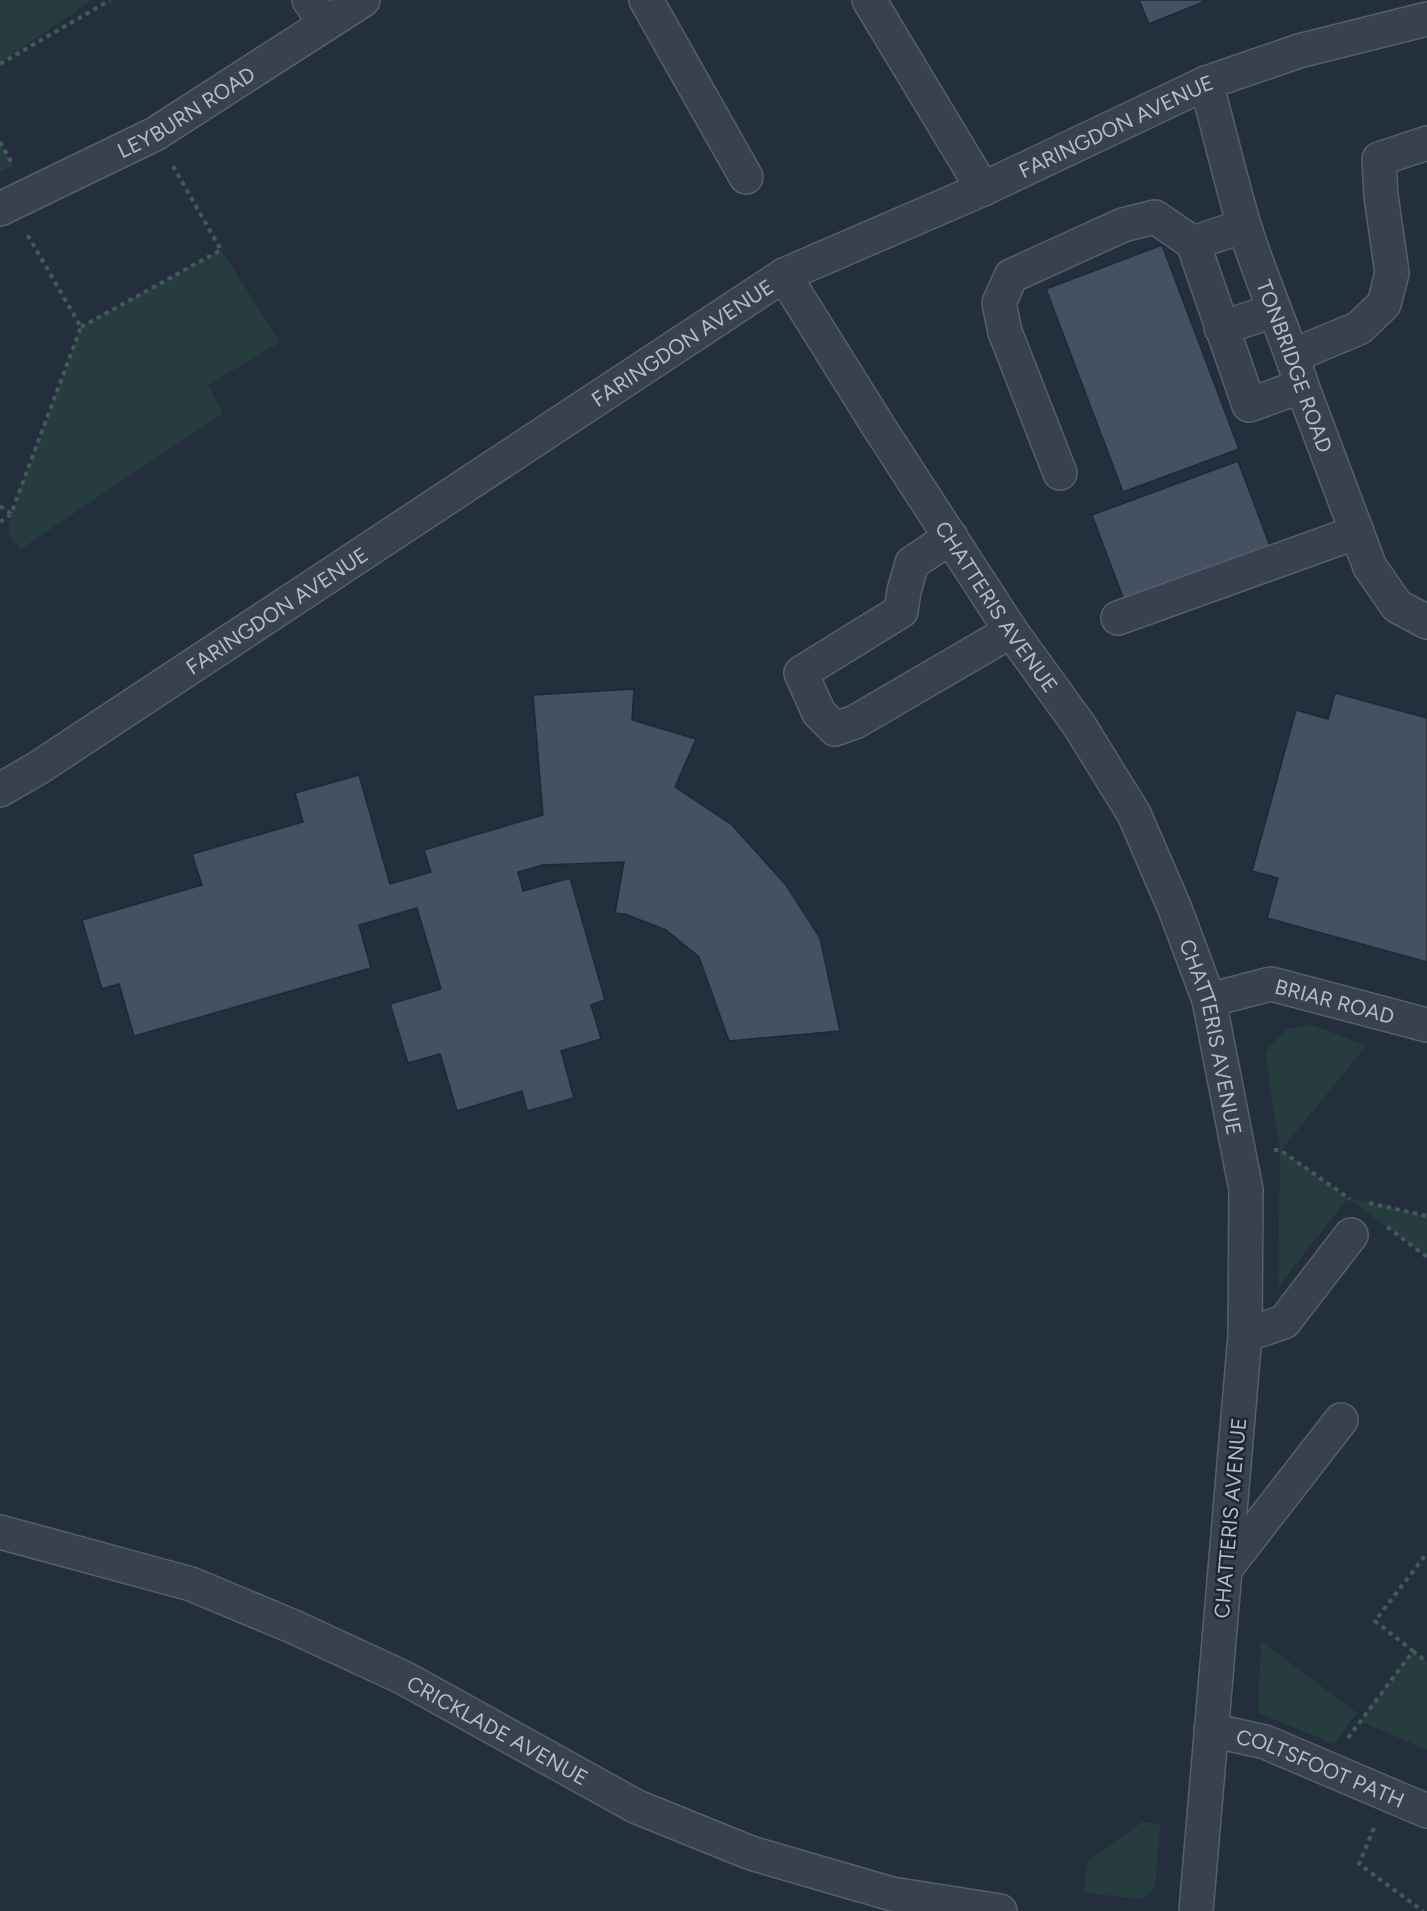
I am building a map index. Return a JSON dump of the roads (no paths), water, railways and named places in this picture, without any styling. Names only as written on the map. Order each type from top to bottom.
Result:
[{"type":"street","name":"LEYBURN ROAD","points":[[5,206],[155,134],[317,12],[363,0]]},
{"type":"street","points":[[645,0],[746,177]]},
{"type":"street","points":[[869,0],[983,189]]},
{"type":"street","name":"FARINGDON AVENUE","points":[[0,790],[38,768],[784,275],[983,189],[1206,83],[1299,51],[1427,19]]},
{"type":"street","name":"TONBRIDGE ROAD","points":[[1206,83],[1244,226],[1273,311],[1370,567],[1397,606],[1427,622]]},
{"type":"street","points":[[1060,473],[1005,332],[999,303],[1011,276],[1123,225],[1155,217],[1193,243],[1249,405],[1359,328],[1384,304],[1392,273],[1381,196],[1379,159],[1427,143]]},
{"type":"street","points":[[1193,243],[1244,226]]},
{"type":"street","name":"CHATTERIS AVENUE","points":[[784,275],[1011,631],[1079,725],[1134,814],[1175,909],[1209,1000],[1246,1190],[1245,1335],[1196,1911]]},
{"type":"street","points":[[1221,328],[1273,311]]},
{"type":"street","points":[[1118,618],[1357,532]]},
{"type":"street","points":[[951,537],[912,563],[901,611],[801,673],[819,713],[835,729],[855,722],[1011,631]]},
{"type":"street","name":"BRIAR ROAD","points":[[1209,1000],[1271,984],[1427,1025]]},
{"type":"street","points":[[1245,1335],[1284,1322],[1351,1235]]},
{"type":"street","points":[[1226,1568],[1341,1420]]},
{"type":"street","name":"CRICKLADE AVENUE","points":[[0,1532],[191,1584],[294,1627],[404,1678],[637,1807],[751,1853],[892,1894],[1000,1911]]},
{"type":"street","name":"COLTSFOOT PATH","points":[[1211,1730],[1265,1742],[1427,1811]]}]
